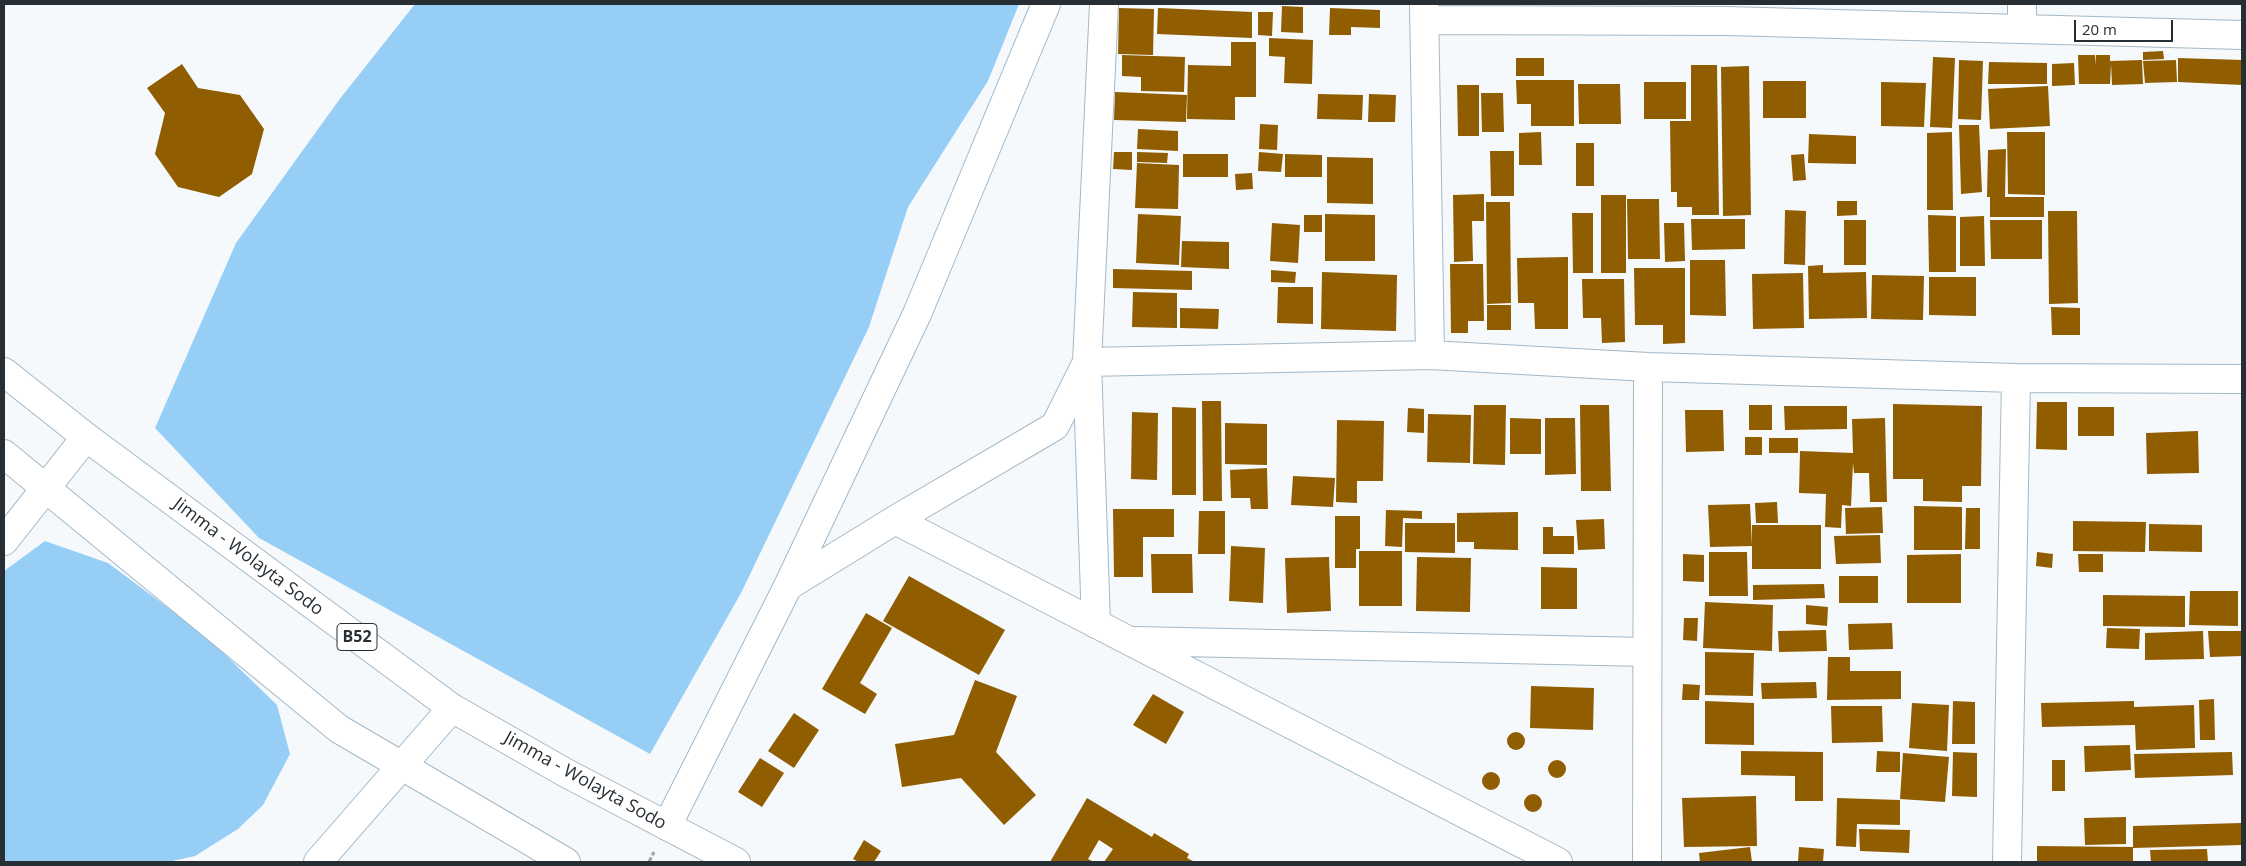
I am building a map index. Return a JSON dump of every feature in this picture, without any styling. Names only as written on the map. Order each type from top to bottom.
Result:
[{"type":"main road","points":[[666,826],[788,586],[917,314],[1046,4]]},
{"type":"main road","points":[[1096,624],[1087,362],[1104,4]]},
{"type":"main road","points":[[1430,355],[1424,12],[2022,16],[2242,35]]},
{"type":"main road","points":[[1087,362],[1430,355],[1648,367],[2016,378],[2242,378]]},
{"type":"main road","points":[[788,586],[895,520],[1055,426],[1087,362]]},
{"type":"main road","points":[[1647,862],[1648,367]]},
{"type":"main road","name":"Jimma - Wolayta Sodo","points":[[4,372],[86,436],[452,708],[566,773],[736,862]]},
{"type":"main road","points":[[2006,862],[2016,378]]},
{"type":"main road","points":[[4,541],[86,436]]},
{"type":"main road","points":[[4,454],[338,729],[566,862]]},
{"type":"main road","points":[[895,520],[1558,862]]},
{"type":"main road","points":[[1129,641],[1646,652]]},
{"type":"main road","points":[[318,862],[452,708]]},
{"type":"shaded area","points":[[415,4],[1019,4],[988,81],[908,207],[869,327],[741,593],[650,754],[259,538],[155,428],[236,243],[339,100]]},
{"type":"shaded area","points":[[45,541],[108,563],[207,637],[277,705],[290,754],[263,805],[238,829],[195,856],[168,862],[4,862],[4,571]]},
{"type":"building","points":[[1282,6],[1303,7],[1303,33],[1281,32]]},
{"type":"building","points":[[1119,8],[1154,9],[1153,55],[1118,54]]},
{"type":"building","points":[[1158,8],[1252,12],[1252,38],[1157,34]]},
{"type":"building","points":[[1330,8],[1380,10],[1380,28],[1351,27],[1351,35],[1329,35]]},
{"type":"building","points":[[1258,12],[1273,12],[1272,36],[1258,35]]},
{"type":"building","points":[[1269,38],[1313,40],[1312,84],[1284,83],[1285,57],[1269,56]]},
{"type":"building","points":[[1231,42],[1256,42],[1256,97],[1235,97],[1235,120],[1187,119],[1188,65],[1231,66]]},
{"type":"building","points":[[2163,51],[2164,59],[2143,60],[2143,52]]},
{"type":"building","points":[[1122,55],[1185,57],[1184,92],[1141,91],[1141,77],[1122,76]]},
{"type":"building","points":[[2078,55],[2095,55],[2095,65],[2096,55],[2110,55],[2110,61],[2142,60],[2143,84],[2112,85],[2111,64],[2110,84],[2079,84]]},
{"type":"building","points":[[1933,57],[1955,58],[1952,128],[1930,127]]},
{"type":"building","points":[[1516,58],[1544,58],[1544,76],[1516,76]]},
{"type":"building","points":[[2178,58],[2242,60],[2242,85],[2178,82]]},
{"type":"building","points":[[1959,60],[1983,61],[1981,120],[1958,119]]},
{"type":"building","points":[[2176,60],[2177,82],[2145,83],[2143,61]]},
{"type":"building","points":[[1989,62],[2047,63],[2047,84],[1988,84]]},
{"type":"building","points":[[2074,63],[2075,85],[2052,86],[2052,64]]},
{"type":"building","points":[[182,64],[198,88],[240,95],[264,129],[252,174],[219,197],[178,187],[155,154],[165,113],[147,88]]},
{"type":"building","points":[[1691,65],[1717,65],[1719,215],[1692,215],[1692,207],[1677,207],[1677,192],[1671,192],[1670,121],[1691,121]]},
{"type":"building","points":[[1749,66],[1751,215],[1723,216],[1721,67]]},
{"type":"building","points":[[1516,80],[1574,80],[1574,126],[1531,126],[1531,104],[1517,104]]},
{"type":"building","points":[[1763,81],[1806,81],[1806,118],[1763,118]]},
{"type":"building","points":[[1644,82],[1686,82],[1686,119],[1644,119]]},
{"type":"building","points":[[1881,82],[1926,83],[1924,127],[1881,126]]},
{"type":"building","points":[[1578,84],[1620,84],[1621,124],[1579,124]]},
{"type":"building","points":[[1457,85],[1479,85],[1479,136],[1458,136]]},
{"type":"building","points":[[2048,86],[2050,126],[1990,129],[1988,89]]},
{"type":"building","points":[[1115,92],[1187,95],[1186,122],[1114,120]]},
{"type":"building","points":[[1481,93],[1503,93],[1504,132],[1482,132]]},
{"type":"building","points":[[1318,94],[1363,95],[1362,120],[1317,119]]},
{"type":"building","points":[[1369,94],[1396,95],[1395,122],[1368,122]]},
{"type":"building","points":[[1260,124],[1278,125],[1277,150],[1259,149]]},
{"type":"building","points":[[1959,125],[1979,125],[1982,192],[1961,194]]},
{"type":"building","points":[[1138,129],[1178,131],[1178,151],[1137,149]]},
{"type":"building","points":[[1541,132],[1542,165],[1519,165],[1519,133]]},
{"type":"building","points":[[1952,132],[1953,210],[1927,210],[1927,133]]},
{"type":"building","points":[[2007,132],[2045,132],[2045,195],[2008,194]]},
{"type":"building","points":[[1809,134],[1856,136],[1856,164],[1808,163]]},
{"type":"building","points":[[1576,143],[1594,143],[1594,186],[1576,186]]},
{"type":"building","points":[[2006,149],[2005,197],[2044,197],[2044,217],[1990,217],[1990,197],[1987,197],[1988,150]]},
{"type":"building","points":[[1490,151],[1514,151],[1514,196],[1491,196]]},
{"type":"building","points":[[1114,152],[1132,152],[1132,170],[1113,169]]},
{"type":"building","points":[[1137,152],[1168,153],[1167,163],[1137,162]]},
{"type":"building","points":[[1259,152],[1283,154],[1281,172],[1258,171]]},
{"type":"building","points":[[1183,154],[1228,154],[1228,177],[1183,177]]},
{"type":"building","points":[[1285,154],[1322,155],[1322,177],[1285,177]]},
{"type":"building","points":[[1804,154],[1806,180],[1793,181],[1791,155]]},
{"type":"building","points":[[1327,157],[1373,158],[1373,204],[1327,203]]},
{"type":"building","points":[[1137,163],[1179,165],[1178,209],[1135,208]]},
{"type":"building","points":[[1252,173],[1253,189],[1236,190],[1235,174]]},
{"type":"building","points":[[1484,194],[1484,221],[1472,221],[1473,261],[1454,262],[1453,195]]},
{"type":"building","points":[[1601,195],[1626,195],[1626,273],[1601,273]]},
{"type":"building","points":[[1627,199],[1659,199],[1660,259],[1628,259]]},
{"type":"building","points":[[1837,201],[1857,201],[1857,215],[1837,216]]},
{"type":"building","points":[[1486,202],[1510,202],[1511,303],[1487,304]]},
{"type":"building","points":[[1785,210],[1806,211],[1805,265],[1784,264]]},
{"type":"building","points":[[2048,211],[2077,211],[2078,303],[2049,304]]},
{"type":"building","points":[[1572,213],[1593,213],[1593,273],[1573,273]]},
{"type":"building","points":[[1138,214],[1181,216],[1179,265],[1136,263]]},
{"type":"building","points":[[1325,214],[1375,215],[1375,261],[1325,261]]},
{"type":"building","points":[[1304,215],[1322,215],[1322,232],[1304,232]]},
{"type":"building","points":[[1928,215],[1956,216],[1956,272],[1929,272]]},
{"type":"building","points":[[1984,216],[1985,266],[1960,266],[1960,217]]},
{"type":"building","points":[[1691,219],[1745,219],[1745,249],[1692,250]]},
{"type":"building","points":[[1844,220],[1866,220],[1866,265],[1844,265]]},
{"type":"building","points":[[1990,220],[2042,220],[2042,259],[1991,259]]},
{"type":"building","points":[[1272,223],[1300,225],[1298,263],[1270,261]]},
{"type":"building","points":[[1664,223],[1684,223],[1685,261],[1665,262]]},
{"type":"building","points":[[1182,241],[1229,242],[1229,269],[1181,267]]},
{"type":"building","points":[[1568,257],[1568,329],[1535,329],[1534,303],[1518,303],[1517,258]]},
{"type":"building","points":[[1690,260],[1725,260],[1726,316],[1690,315]]},
{"type":"building","points":[[1450,264],[1483,264],[1484,321],[1468,321],[1468,333],[1451,333]]},
{"type":"building","points":[[1823,265],[1823,273],[1866,272],[1867,318],[1809,319],[1808,266]]},
{"type":"building","points":[[1634,268],[1685,268],[1685,343],[1663,344],[1663,325],[1635,325]]},
{"type":"building","points":[[1113,269],[1192,271],[1192,290],[1113,288]]},
{"type":"building","points":[[1271,270],[1296,272],[1295,283],[1271,282]]},
{"type":"building","points":[[1322,272],[1397,275],[1396,331],[1321,329]]},
{"type":"building","points":[[1803,273],[1804,328],[1753,329],[1752,274]]},
{"type":"building","points":[[1872,275],[1924,276],[1923,320],[1871,319]]},
{"type":"building","points":[[1929,277],[1976,277],[1976,316],[1929,315]]},
{"type":"building","points":[[1582,279],[1624,279],[1625,342],[1602,343],[1601,318],[1583,318]]},
{"type":"building","points":[[1278,287],[1313,287],[1313,324],[1277,323]]},
{"type":"building","points":[[1133,292],[1177,293],[1177,328],[1132,327]]},
{"type":"building","points":[[1487,305],[1511,305],[1511,330],[1487,330]]},
{"type":"building","points":[[2051,307],[2080,308],[2080,335],[2052,335]]},
{"type":"building","points":[[1180,308],[1219,309],[1218,329],[1180,328]]},
{"type":"building","points":[[1202,401],[1221,401],[1222,501],[1203,501]]},
{"type":"building","points":[[2037,402],[2067,402],[2067,450],[2036,449]]},
{"type":"building","points":[[1893,404],[1982,406],[1981,486],[1962,486],[1962,502],[1923,501],[1923,479],[1893,479]]},
{"type":"building","points":[[1474,405],[1506,405],[1505,465],[1473,464]]},
{"type":"building","points":[[1580,405],[1609,405],[1611,491],[1581,491]]},
{"type":"building","points":[[1749,405],[1772,405],[1772,430],[1749,430]]},
{"type":"building","points":[[1784,406],[1847,406],[1847,429],[1785,430]]},
{"type":"building","points":[[1172,407],[1196,408],[1196,495],[1172,495]]},
{"type":"building","points":[[2078,407],[2114,407],[2114,436],[2078,436]]},
{"type":"building","points":[[1408,408],[1424,409],[1424,433],[1407,432]]},
{"type":"building","points":[[1685,410],[1723,410],[1724,451],[1686,452]]},
{"type":"building","points":[[1132,412],[1158,413],[1157,480],[1131,479]]},
{"type":"building","points":[[1428,414],[1471,415],[1470,463],[1427,462]]},
{"type":"building","points":[[1510,418],[1541,419],[1541,454],[1510,454]]},
{"type":"building","points":[[1545,418],[1575,418],[1576,474],[1545,475]]},
{"type":"building","points":[[1885,418],[1887,502],[1870,502],[1869,473],[1854,473],[1853,463],[1851,506],[1842,505],[1841,528],[1825,527],[1826,494],[1799,493],[1800,451],[1853,453],[1852,419]]},
{"type":"building","points":[[1337,420],[1384,421],[1383,481],[1357,481],[1357,503],[1336,502]]},
{"type":"building","points":[[1225,423],[1267,424],[1267,465],[1225,464]]},
{"type":"building","points":[[2198,431],[2199,473],[2147,474],[2146,433]]},
{"type":"building","points":[[1745,437],[1762,437],[1762,455],[1745,455]]},
{"type":"building","points":[[1769,438],[1798,438],[1798,453],[1769,453]]},
{"type":"building","points":[[1267,468],[1268,509],[1251,509],[1250,498],[1231,498],[1230,470]]},
{"type":"building","points":[[1293,476],[1335,478],[1333,507],[1291,505]]},
{"type":"building","points":[[1777,502],[1778,523],[1756,523],[1755,503]]},
{"type":"building","points":[[1750,504],[1752,546],[1710,547],[1708,505]]},
{"type":"building","points":[[1914,506],[1962,507],[1962,550],[1914,550]]},
{"type":"building","points":[[1882,507],[1883,533],[1846,534],[1845,508]]},
{"type":"building","points":[[1966,508],[1980,508],[1980,549],[1965,549]]},
{"type":"building","points":[[1113,509],[1174,509],[1174,537],[1143,537],[1143,577],[1114,577]]},
{"type":"building","points":[[1386,510],[1422,511],[1422,519],[1403,518],[1402,547],[1385,546]]},
{"type":"building","points":[[1199,511],[1225,511],[1225,554],[1198,554]]},
{"type":"building","points":[[1518,512],[1518,550],[1474,549],[1474,542],[1457,542],[1457,513]]},
{"type":"building","points":[[1335,516],[1360,516],[1360,549],[1356,549],[1356,568],[1335,568]]},
{"type":"building","points":[[1604,519],[1605,549],[1578,550],[1576,520]]},
{"type":"building","points":[[2073,521],[2146,522],[2145,552],[2073,551]]},
{"type":"building","points":[[1405,523],[1455,523],[1455,553],[1405,552]]},
{"type":"building","points":[[2149,524],[2202,525],[2202,552],[2149,551]]},
{"type":"building","points":[[1752,525],[1821,525],[1821,569],[1752,569]]},
{"type":"building","points":[[1543,527],[1553,527],[1553,536],[1574,536],[1574,554],[1543,554]]},
{"type":"building","points":[[1880,535],[1881,563],[1836,564],[1834,536]]},
{"type":"building","points":[[1231,546],[1265,548],[1263,603],[1229,601]]},
{"type":"building","points":[[1359,551],[1402,551],[1402,606],[1359,606]]},
{"type":"building","points":[[1709,552],[1747,552],[1748,596],[1709,596]]},
{"type":"building","points":[[2037,552],[2053,554],[2052,568],[2036,566]]},
{"type":"building","points":[[1151,554],[1192,554],[1193,593],[1152,593]]},
{"type":"building","points":[[1683,554],[1704,555],[1704,582],[1683,581]]},
{"type":"building","points":[[1961,554],[1961,603],[1907,603],[1907,555]]},
{"type":"building","points":[[2078,554],[2103,554],[2103,572],[2079,572]]},
{"type":"building","points":[[1329,557],[1331,611],[1287,613],[1285,558]]},
{"type":"building","points":[[1417,557],[1471,558],[1470,612],[1416,611]]},
{"type":"building","points":[[1541,567],[1577,568],[1577,609],[1541,609]]},
{"type":"building","points":[[909,576],[1005,630],[979,675],[883,621]]},
{"type":"building","points":[[1839,576],[1878,576],[1878,603],[1839,603]]},
{"type":"building","points":[[1824,584],[1825,598],[1753,600],[1753,585]]},
{"type":"building","points":[[2190,591],[2238,591],[2238,626],[2189,625]]},
{"type":"building","points":[[2103,595],[2185,596],[2185,627],[2103,626]]},
{"type":"building","points":[[1705,602],[1773,605],[1772,651],[1703,648]]},
{"type":"building","points":[[1806,605],[1828,607],[1827,626],[1806,624]]},
{"type":"building","points":[[866,613],[892,628],[860,683],[877,694],[865,714],[822,689]]},
{"type":"building","points":[[1684,618],[1698,618],[1697,641],[1683,640]]},
{"type":"building","points":[[1892,623],[1893,649],[1849,650],[1848,624]]},
{"type":"building","points":[[2107,628],[2140,629],[2139,649],[2106,648]]},
{"type":"building","points":[[1826,630],[1827,651],[1779,652],[1778,631]]},
{"type":"building","points":[[2203,631],[2204,659],[2145,660],[2145,633]]},
{"type":"building","points":[[2208,631],[2242,631],[2242,656],[2210,657]]},
{"type":"building","points":[[1705,652],[1754,653],[1753,696],[1705,695]]},
{"type":"building","points":[[1828,657],[1850,657],[1850,671],[1901,671],[1901,699],[1827,700]]},
{"type":"building","points":[[975,680],[1017,696],[996,752],[1036,795],[1004,825],[961,778],[902,787],[895,744],[954,735]]},
{"type":"building","points":[[1816,682],[1817,698],[1762,699],[1761,683]]},
{"type":"building","points":[[1683,684],[1700,685],[1699,700],[1682,700]]},
{"type":"building","points":[[1531,686],[1594,688],[1593,730],[1530,728]]},
{"type":"building","points":[[1153,694],[1184,712],[1166,744],[1133,725]]},
{"type":"building","points":[[2214,699],[2215,740],[2200,740],[2199,700]]},
{"type":"building","points":[[1705,701],[1754,703],[1754,745],[1705,744]]},
{"type":"building","points":[[1953,701],[1975,702],[1975,744],[1952,744]]},
{"type":"building","points":[[2134,701],[2134,707],[2194,705],[2195,748],[2136,750],[2135,725],[2042,727],[2041,703]]},
{"type":"building","points":[[1912,703],[1949,705],[1947,751],[1909,748]]},
{"type":"building","points":[[1831,706],[1882,706],[1883,742],[1832,743]]},
{"type":"building","points":[[794,713],[819,730],[794,768],[768,751]]},
{"type":"building","points":[[1516,732],[1522,735],[1525,741],[1522,747],[1516,750],[1510,747],[1507,741],[1510,735]]},
{"type":"building","points":[[2130,745],[2131,770],[2085,772],[2084,746]]},
{"type":"building","points":[[1741,751],[1823,752],[1823,801],[1795,801],[1795,776],[1741,775]]},
{"type":"building","points":[[1877,751],[1900,752],[1900,772],[1876,772]]},
{"type":"building","points":[[1953,752],[1977,753],[1977,797],[1952,796]]},
{"type":"building","points":[[2232,752],[2233,775],[2135,778],[2134,754]]},
{"type":"building","points":[[1903,753],[1949,757],[1945,802],[1900,799]]},
{"type":"building","points":[[760,758],[784,773],[762,807],[738,792]]},
{"type":"building","points":[[1557,760],[1563,763],[1566,769],[1563,775],[1557,778],[1551,775],[1548,769],[1551,763]]},
{"type":"building","points":[[2052,760],[2065,760],[2065,791],[2052,791]]},
{"type":"building","points":[[1491,772],[1497,775],[1500,781],[1497,787],[1491,790],[1485,787],[1482,781],[1485,775]]},
{"type":"building","points":[[1533,794],[1539,797],[1542,803],[1539,809],[1533,812],[1527,809],[1524,803],[1527,797]]},
{"type":"building","points":[[1756,796],[1757,846],[1684,847],[1682,798]]},
{"type":"building","points":[[1087,798],[1152,837],[1154,833],[1189,854],[1187,858],[1195,862],[1104,862],[1113,849],[1099,840],[1088,859],[1094,862],[1050,862]]},
{"type":"building","points":[[1837,798],[1900,800],[1900,825],[1857,824],[1856,847],[1836,846]]},
{"type":"building","points":[[2126,817],[2126,844],[2085,845],[2084,818]]},
{"type":"building","points":[[2242,823],[2242,845],[2133,848],[2133,826]]},
{"type":"building","points":[[1859,829],[1910,830],[1909,853],[1860,851]]},
{"type":"building","points":[[864,840],[881,851],[874,862],[859,862],[853,859]]},
{"type":"building","points":[[2037,846],[2133,847],[2133,862],[2037,862]]},
{"type":"building","points":[[1750,847],[1752,862],[1700,862],[1699,853]]},
{"type":"building","points":[[1799,847],[1824,849],[1823,862],[1798,862]]},
{"type":"building","points":[[2207,849],[2208,862],[2151,862],[2150,850]]}]
